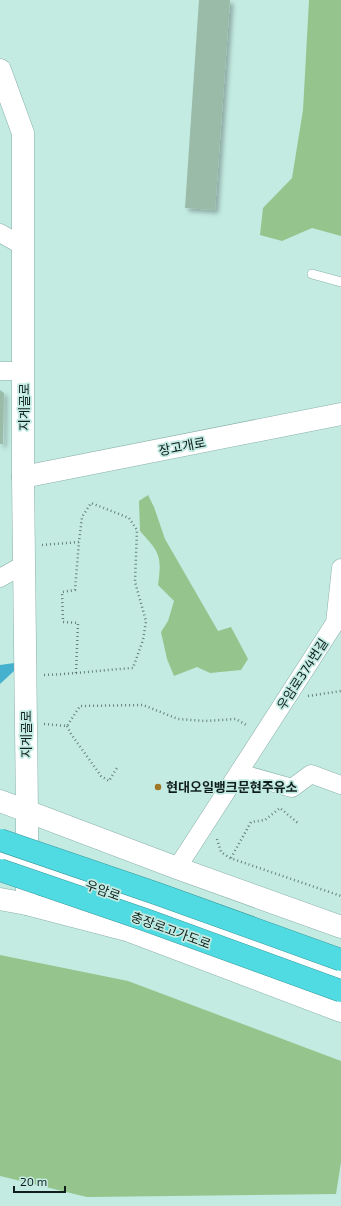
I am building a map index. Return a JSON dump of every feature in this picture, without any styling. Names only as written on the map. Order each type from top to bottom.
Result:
[{"type":"highway","points":[[0,840],[158,894],[341,960]]},
{"type":"highway","name":"충장로고가도로","points":[[0,870],[146,920],[341,991]]},
{"type":"street","name":"지게골로","points":[[0,70],[23,133],[23,477],[25,554],[27,904]]},
{"type":"street","points":[[0,233],[23,246]]},
{"type":"street","name":"지게골로","points":[[0,371],[24,371]]},
{"type":"street","name":"장고개로","points":[[23,477],[341,414]]},
{"type":"street","points":[[0,578],[25,554]]},
{"type":"street","name":"우암로374번길","points":[[177,868],[288,696],[336,633],[335,623],[341,568]]},
{"type":"street","points":[[239,773],[292,788],[311,774],[341,785]]},
{"type":"street","points":[[0,800],[177,868],[341,927]]},
{"type":"street","name":"우암로","points":[[0,853],[341,974]]},
{"type":"street","points":[[0,898],[127,930],[341,1011]]},
{"type":"lane","points":[[312,274],[341,282]]},
{"type":"path","points":[[25,675],[76,674],[88,671],[133,668],[143,640],[146,621],[135,582],[137,530],[129,518],[91,503],[82,517],[75,590],[62,592],[63,622],[78,623],[76,674]]},
{"type":"path","points":[[25,554],[79,542]]},
{"type":"path","points":[[288,696],[300,697],[341,690]]},
{"type":"path","points":[[67,726],[80,706],[143,705],[178,719],[205,721],[236,719],[263,735]]},
{"type":"path","points":[[26,723],[67,726]]},
{"type":"path","points":[[67,726],[70,734],[101,776],[109,781],[118,766]]},
{"type":"path","points":[[231,858],[250,822],[265,820],[280,808],[299,824]]},
{"type":"path","points":[[221,852],[230,858],[341,896]]},
{"type":"green space","points":[[309,0],[341,0],[341,236],[312,228],[282,241],[260,235],[263,208],[292,178],[303,110]]},
{"type":"green space","points":[[148,495],[154,507],[165,539],[218,631],[231,627],[248,659],[241,670],[210,673],[197,667],[174,676],[167,659],[161,632],[168,621],[174,601],[158,585],[160,567],[158,555],[156,550],[140,531],[139,501]]},
{"type":"green space","points":[[0,955],[128,981],[341,1061],[341,1162],[336,1194],[87,1197],[0,1176]]},
{"type":"water","points":[[14,663],[14,671],[0,684],[0,665]]},
{"type":"building","points":[[199,0],[230,0],[215,210],[185,208]]},
{"type":"building","points":[[0,390],[4,393],[3,444],[0,444]]},
{"type":"place","name":"현대오일뱅크문현주유소","points":[[158,787]]}]
